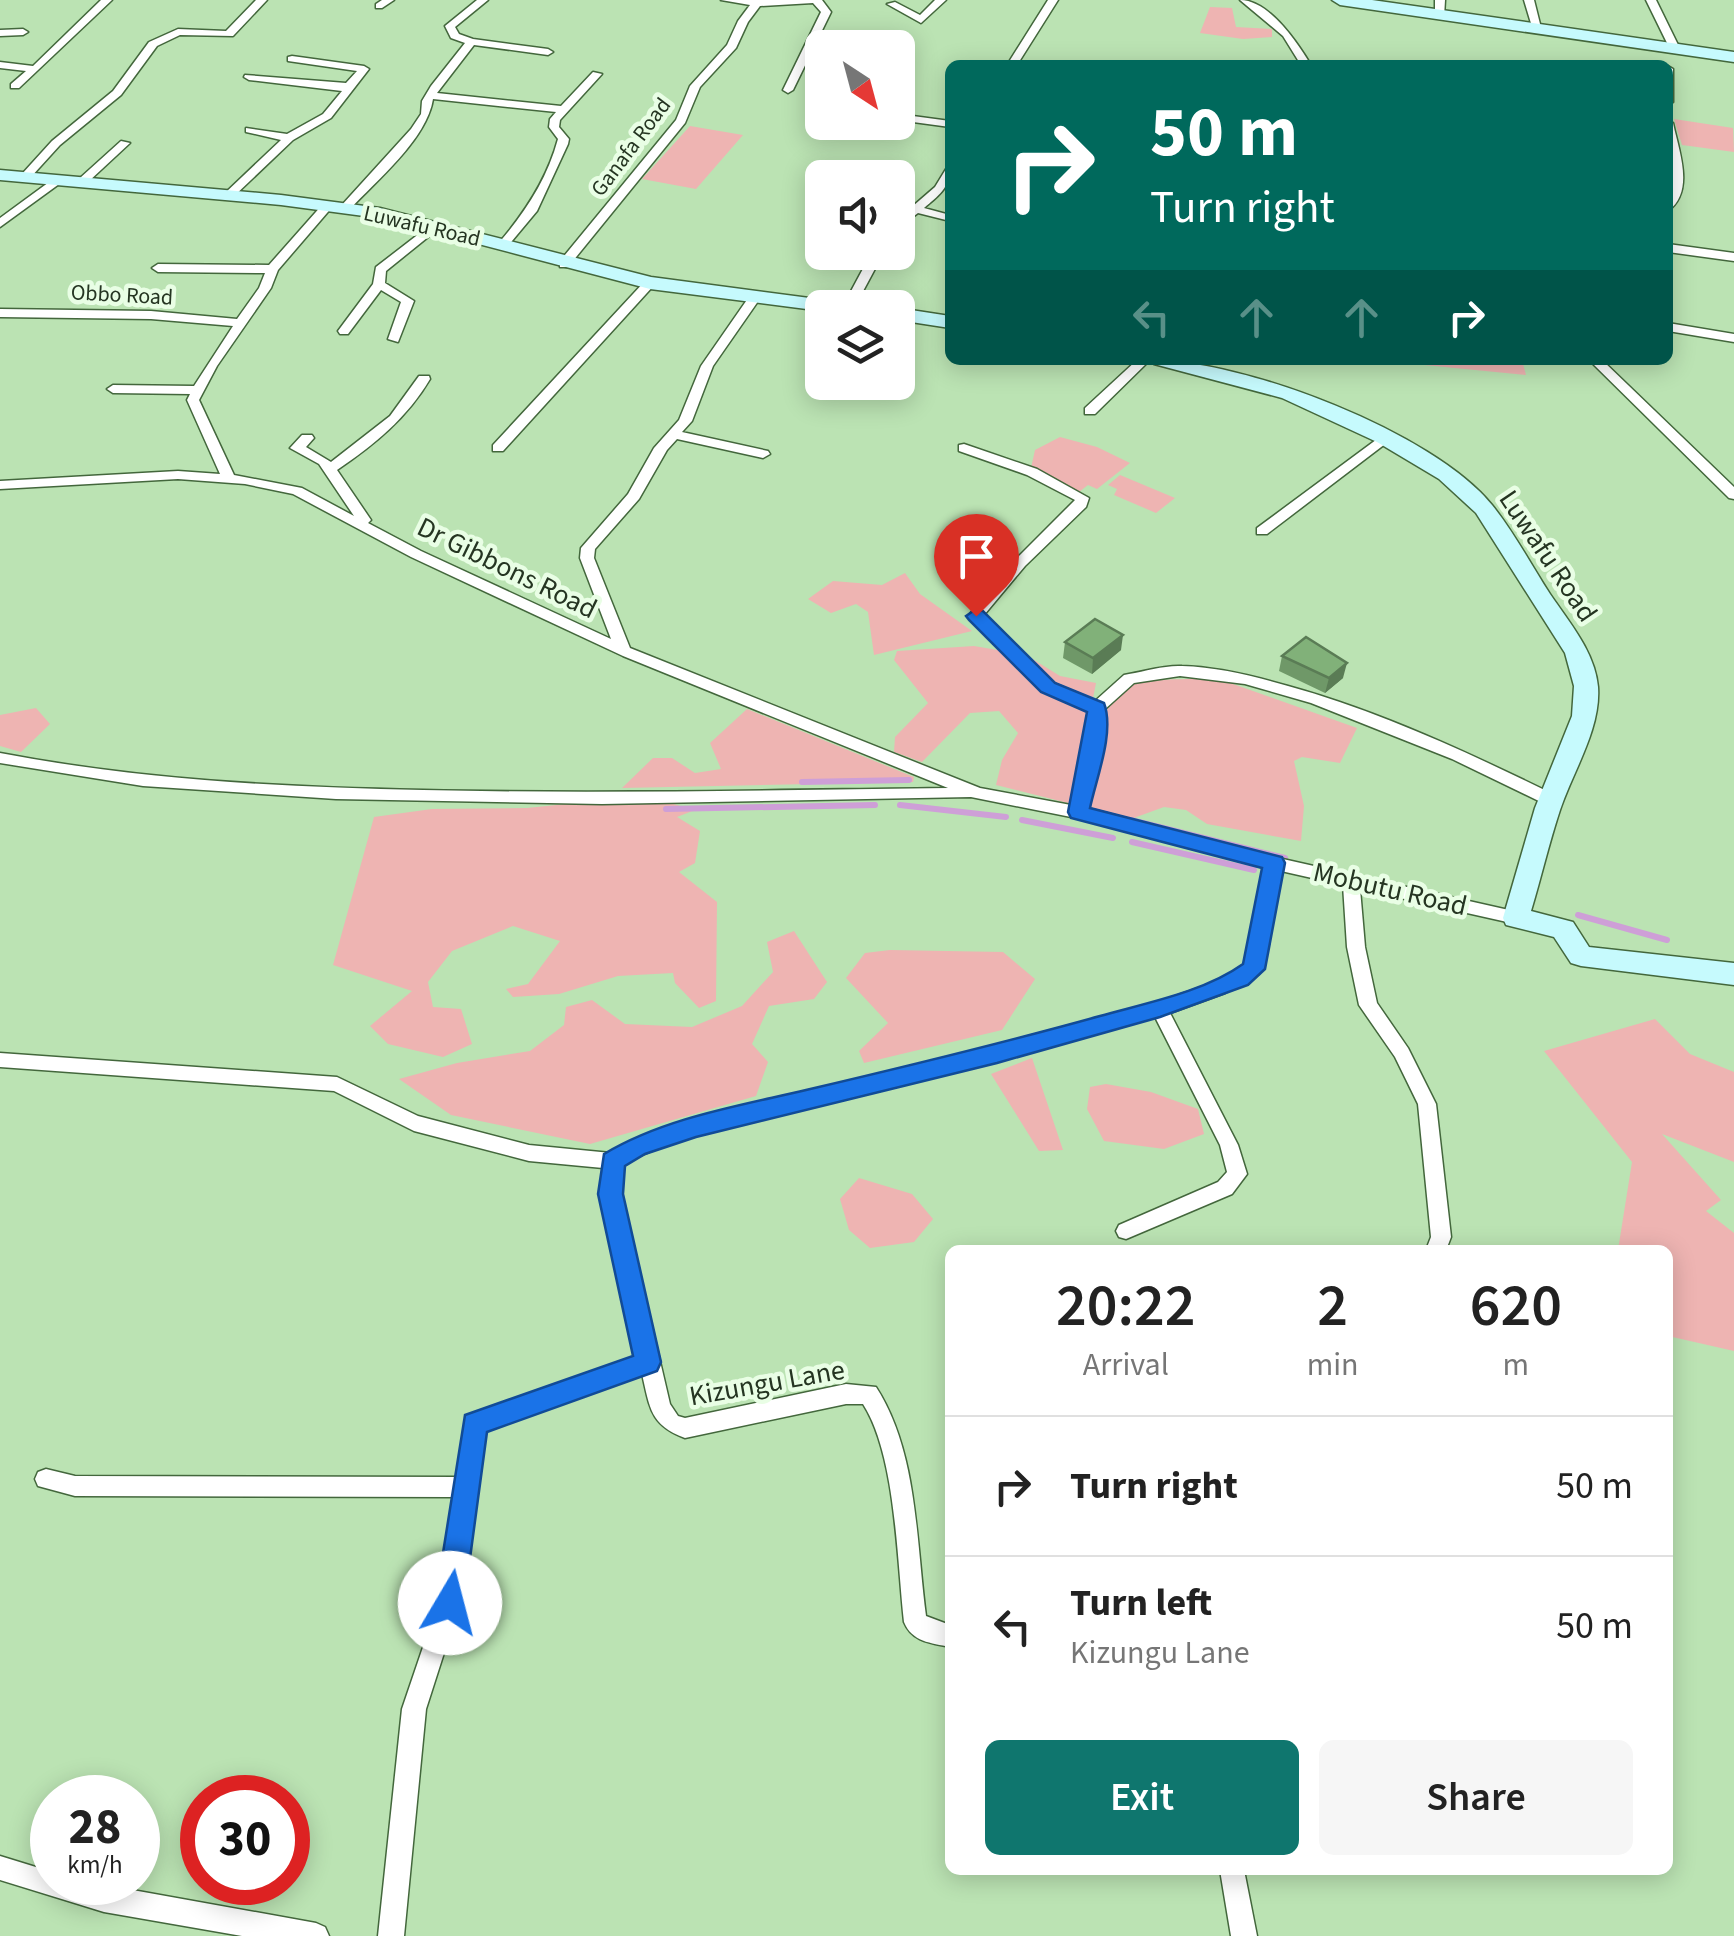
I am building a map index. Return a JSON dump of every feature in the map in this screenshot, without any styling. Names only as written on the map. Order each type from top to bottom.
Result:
[{"type":"street","points":[[15,86],[107,0]]},
{"type":"street","points":[[26,176],[56,142],[118,93],[152,44],[178,32],[228,34],[262,0]]},
{"type":"street","points":[[484,0],[450,26],[455,36],[470,42],[548,52]]},
{"type":"street","points":[[726,0],[816,0],[826,12],[788,90]]},
{"type":"street","points":[[892,4],[921,20],[940,0]]},
{"type":"street","points":[[1015,60],[1052,0]]},
{"type":"street","points":[[1245,0],[1287,34],[1303,60]]},
{"type":"street","points":[[1340,0],[1440,8],[1538,30],[1734,57]]},
{"type":"street","points":[[1529,0],[1538,30]]},
{"type":"street","points":[[1651,0],[1669,48],[1668,60]]},
{"type":"street","name":"Ganafa Road","points":[[564,264],[681,122],[696,86],[732,46],[743,21],[758,3]]},
{"type":"street","points":[[0,33],[24,32]]},
{"type":"street","points":[[230,478],[195,408],[197,390],[272,269],[415,131],[426,114],[430,96],[470,42]]},
{"type":"street","points":[[228,196],[289,138],[321,120],[364,69],[292,59]]},
{"type":"street","points":[[0,65],[35,69]]},
{"type":"street","points":[[430,96],[562,109],[572,105],[597,74]]},
{"type":"street","points":[[250,77],[348,88]]},
{"type":"street","points":[[502,245],[522,224],[546,185],[563,144],[553,122],[562,109]]},
{"type":"street","points":[[915,119],[945,123]]},
{"type":"street","points":[[250,130],[289,138]]},
{"type":"street","points":[[84,180],[125,143]]},
{"type":"street","points":[[1673,152],[1679,186],[1673,198]]},
{"type":"street","name":"Luwafu Road","points":[[0,176],[84,180],[336,207],[437,225],[564,264],[650,283],[805,303]]},
{"type":"street","points":[[915,212],[945,177]]},
{"type":"street","points":[[0,224],[60,179]]},
{"type":"street","points":[[918,210],[945,217]]},
{"type":"street","points":[[394,338],[408,301],[376,279],[385,263],[437,225]]},
{"type":"street","points":[[1673,249],[1734,258]]},
{"type":"street","points":[[158,268],[272,269]]},
{"type":"street","points":[[498,448],[650,283]]},
{"type":"street","points":[[344,330],[379,284]]},
{"type":"street","points":[[623,650],[586,558],[588,548],[634,496],[661,448],[685,421],[707,366],[755,297]]},
{"type":"street","name":"Obbo Road","points":[[0,314],[134,314],[242,323]]},
{"type":"street","points":[[915,317],[945,321]]},
{"type":"street","points":[[1673,328],[1734,338]]},
{"type":"street","points":[[1090,410],[1139,365]]},
{"type":"street","name":"Luwafu Road","points":[[1206,365],[1289,394],[1384,438],[1447,474],[1484,509],[1577,653],[1586,686],[1584,716],[1516,918]]},
{"type":"street","points":[[1600,365],[1734,494]]},
{"type":"street","points":[[330,469],[384,429],[410,403],[424,378]]},
{"type":"street","points":[[113,389],[197,390]]},
{"type":"street","points":[[674,434],[763,454]]},
{"type":"street","points":[[307,438],[297,448],[324,461],[367,524]]},
{"type":"street","points":[[1262,531],[1384,438]]},
{"type":"street","points":[[964,448],[1032,472],[1082,498],[1081,504],[1020,563],[976,616],[1048,687],[1097,708]]},
{"type":"street","name":"Dr Gibbons Road","points":[[0,485],[134,476],[230,478],[298,490],[367,524],[416,554],[623,650],[977,793]]},
{"type":"street","points":[[1078,812],[1097,726],[1097,708],[1104,694],[1137,678],[1200,671],[1236,676],[1365,714],[1553,800]]},
{"type":"street","points":[[0,758],[69,770],[284,792],[641,800],[977,793]]},
{"type":"street","name":"Mobutu Road","points":[[977,793],[1078,812],[1274,863],[1563,928],[1581,956],[1734,974]]},
{"type":"street","points":[[0,1060],[336,1084],[414,1123],[529,1153],[612,1161],[636,1146],[696,1126],[997,1054],[1160,1008],[1240,979],[1253,969],[1274,863]]},
{"type":"street","points":[[1351,880],[1356,947],[1368,1005],[1402,1053],[1427,1104],[1442,1237],[1438,1245]]},
{"type":"street","points":[[1126,1231],[1225,1188],[1237,1174],[1229,1145],[1160,1008]]},
{"type":"street","name":"Kizungu Lane","points":[[612,1161],[611,1194],[660,1408],[671,1423],[685,1428],[846,1394],[869,1394],[880,1404],[894,1460],[914,1622],[924,1630],[945,1635]]},
{"type":"street","points":[[391,1936],[414,1709],[450,1603],[475,1424],[648,1362]]},
{"type":"street","points":[[46,1478],[76,1486],[466,1488]]},
{"type":"street","points":[[0,1868],[104,1900],[316,1936]]},
{"type":"street","points":[[1233,1875],[1244,1936]]},
{"type":"shaded area","points":[[1210,7],[1232,8],[1236,27],[1272,29],[1272,37],[1243,39],[1200,33]]},
{"type":"shaded area","points":[[1674,119],[1733,128],[1734,152],[1682,145]]},
{"type":"shaded area","points":[[690,126],[743,135],[696,189],[642,179]]},
{"type":"shaded area","points":[[1424,365],[1523,365],[1526,375]]},
{"type":"shaded area","points":[[1060,437],[1097,447],[1130,463],[1097,489],[1088,485],[1079,492],[1031,468],[1035,450]]},
{"type":"shaded area","points":[[1120,475],[1175,498],[1156,513],[1114,495],[1117,489],[1108,485]]},
{"type":"shaded area","points":[[905,573],[920,594],[972,631],[874,655],[868,612],[856,604],[831,613],[808,599],[833,581],[882,585]]},
{"type":"shaded area","points":[[974,646],[1026,655],[1060,676],[1096,683],[1072,804],[996,785],[1002,760],[1018,733],[999,711],[970,713],[922,762],[894,752],[895,737],[928,703],[894,660],[897,651]]},
{"type":"shaded area","points":[[1219,679],[1357,728],[1340,763],[1302,757],[1294,761],[1304,806],[1301,841],[1207,824],[1186,810],[1164,807],[1131,819],[1088,809],[1102,727],[1112,698],[1119,690],[1153,681]]},
{"type":"shaded area","points":[[36,708],[50,724],[21,752],[0,746],[0,715]]},
{"type":"shaded area","points":[[747,709],[914,777],[913,782],[622,788],[653,758],[672,758],[695,773],[721,769],[710,743]]},
{"type":"shaded area","points":[[645,796],[695,810],[677,817],[700,831],[695,863],[679,872],[717,902],[716,1001],[699,1008],[675,983],[673,973],[618,976],[559,994],[513,997],[506,989],[528,984],[560,941],[513,926],[452,951],[428,982],[433,1007],[461,1009],[472,1044],[443,1057],[388,1044],[370,1026],[412,991],[333,965],[374,817],[432,809],[527,808]]},
{"type":"shaded area","points":[[794,931],[827,982],[814,999],[769,1006],[752,1044],[768,1062],[756,1096],[590,1144],[451,1115],[399,1079],[457,1063],[530,1051],[564,1025],[566,1007],[592,1000],[625,1024],[692,1027],[742,1006],[773,972],[767,942]]},
{"type":"shaded area","points":[[1003,952],[1035,979],[1002,1030],[864,1063],[859,1051],[888,1023],[846,978],[865,953]]},
{"type":"shaded area","points":[[1655,1019],[1690,1054],[1734,1072],[1734,1162],[1662,1134],[1721,1200],[1706,1211],[1734,1233],[1734,1351],[1673,1337],[1673,1245],[1619,1245],[1632,1162],[1544,1051]]},
{"type":"shaded area","points":[[1032,1058],[1063,1150],[1039,1151],[991,1074]]},
{"type":"shaded area","points":[[1106,1084],[1151,1092],[1198,1109],[1204,1134],[1164,1149],[1104,1141],[1087,1109],[1090,1087]]},
{"type":"shaded area","points":[[859,1178],[912,1194],[933,1219],[914,1242],[870,1248],[849,1230],[840,1199]]},
{"type":"building","points":[[1095,619],[1123,635],[1093,658],[1065,642]]},
{"type":"building","points":[[1306,637],[1347,663],[1329,678],[1282,656]]},
{"type":"waterway","points":[[802,782],[909,780]]},
{"type":"waterway","points":[[666,809],[875,805]]},
{"type":"waterway","points":[[900,805],[1006,817]]},
{"type":"waterway","points":[[1022,820],[1113,838]]},
{"type":"waterway","points":[[1131,820],[1285,858]]},
{"type":"waterway","points":[[1132,842],[1254,870]]},
{"type":"waterway","points":[[1578,915],[1667,940]]},
{"type":"route","points":[[450,1603],[475,1424],[648,1362],[611,1194],[612,1161],[636,1146],[696,1126],[997,1054],[1160,1008],[1240,979],[1253,969],[1274,863],[1078,812],[1097,726],[1097,708],[1048,687],[976,616]]}]
